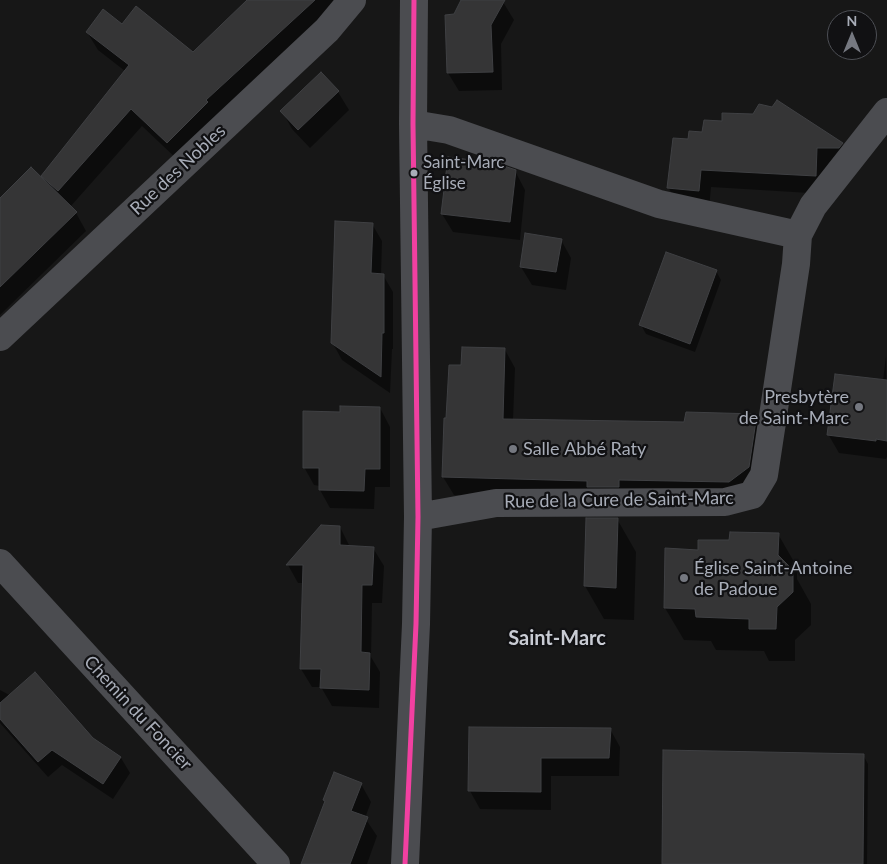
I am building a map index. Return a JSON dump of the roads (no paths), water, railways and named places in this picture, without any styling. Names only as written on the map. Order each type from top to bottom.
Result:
[{"type":"street","name":"Rue des Nobles","points":[[0,337],[327,30],[352,0]]},
{"type":"street","points":[[405,864],[416,624],[418,517],[413,124],[414,0]]},
{"type":"street","points":[[413,124],[449,130],[659,204],[798,235],[813,206],[887,112]]},
{"type":"street","name":"Rue de la Cure de Saint-Marc","points":[[418,517],[496,503],[725,502],[752,495],[764,474],[796,264],[798,235]]},
{"type":"street","name":"Chemin du Foncier","points":[[0,563],[276,864]]},
{"type":"place","name":"Saint-Marc Église","points":[[414,173]]},
{"type":"place","name":"Presbytère de Saint-Marc","points":[[859,407]]},
{"type":"place","name":"Salle Abbé Raty","points":[[513,449]]},
{"type":"place","name":"Église Saint-Antoine de Padoue","points":[[684,578]]},
{"type":"district","name":"Saint-Marc","points":[[557,639]]}]
